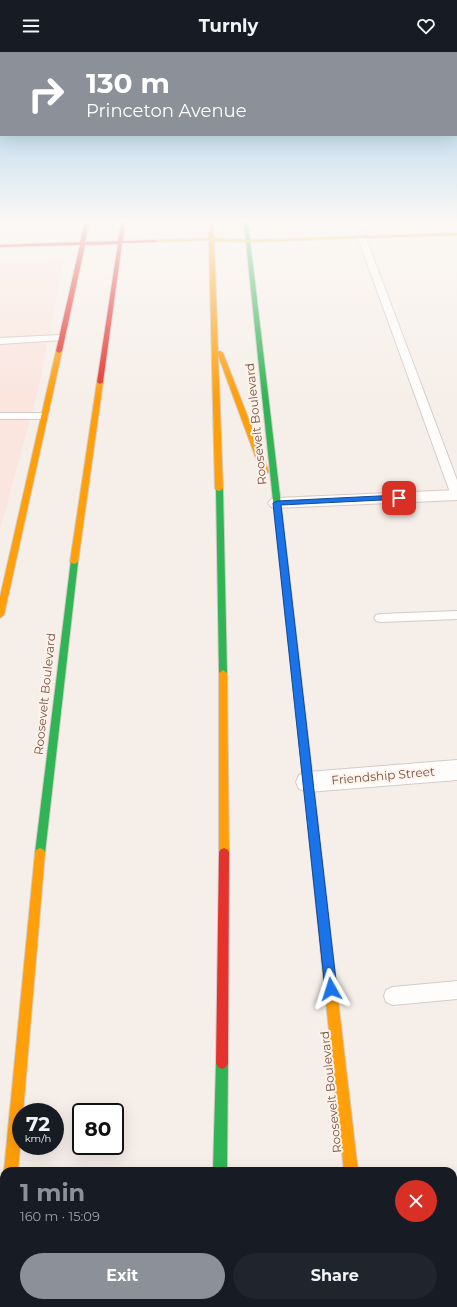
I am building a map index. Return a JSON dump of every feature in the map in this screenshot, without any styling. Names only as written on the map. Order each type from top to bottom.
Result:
[{"type":"main road","points":[[0,616],[5,570],[43,416],[73,282]]},
{"type":"main road","name":"Roosevelt Boulevard","points":[[11,1167],[32,928],[68,600],[114,282]]},
{"type":"main road","points":[[212,282],[222,630],[224,808],[220,1167]]},
{"type":"main road","name":"Roosevelt Boulevard","points":[[252,282],[352,1167]]},
{"type":"main road","points":[[214,336],[277,503]]},
{"type":"main road","points":[[5,1126],[19,1081]]},
{"type":"street","points":[[277,503],[457,495]]},
{"type":"street","name":"Friendship Street","points":[[308,782],[457,770]]},
{"type":"lane","points":[[378,282],[457,495]]},
{"type":"lane","points":[[0,341],[60,338]]},
{"type":"lane","points":[[0,416],[43,416]]},
{"type":"lane","points":[[381,618],[457,615]]},
{"type":"lane","points":[[393,996],[457,990]]},
{"type":"shaded area","points":[[0,282],[59,282],[38,390],[0,530]]},
{"type":"traffic: fast","points":[[252,282],[281,539]]},
{"type":"traffic: fast","points":[[219,489],[223,673]]},
{"type":"traffic: fast","points":[[40,853],[74,562]]},
{"type":"traffic: fast","points":[[220,1167],[222,1063]]},
{"type":"traffic: slow","points":[[213,282],[219,489]]},
{"type":"traffic: slow","points":[[0,615],[59,351]]},
{"type":"traffic: slow","points":[[220,353],[265,472]]},
{"type":"traffic: slow","points":[[74,562],[100,382]]},
{"type":"traffic: slow","points":[[281,539],[312,814]]},
{"type":"traffic: slow","points":[[223,673],[224,853]]},
{"type":"traffic: slow","points":[[11,1167],[40,853]]},
{"type":"traffic: slow","points":[[328,965],[351,1167]]},
{"type":"traffic: jam","points":[[59,351],[74,282]]},
{"type":"traffic: jam","points":[[100,382],[115,282]]},
{"type":"traffic: jam","points":[[312,814],[328,965]]},
{"type":"traffic: jam","points":[[222,1063],[224,853]]},
{"type":"route","points":[[331,989],[277,503],[399,498]]}]
